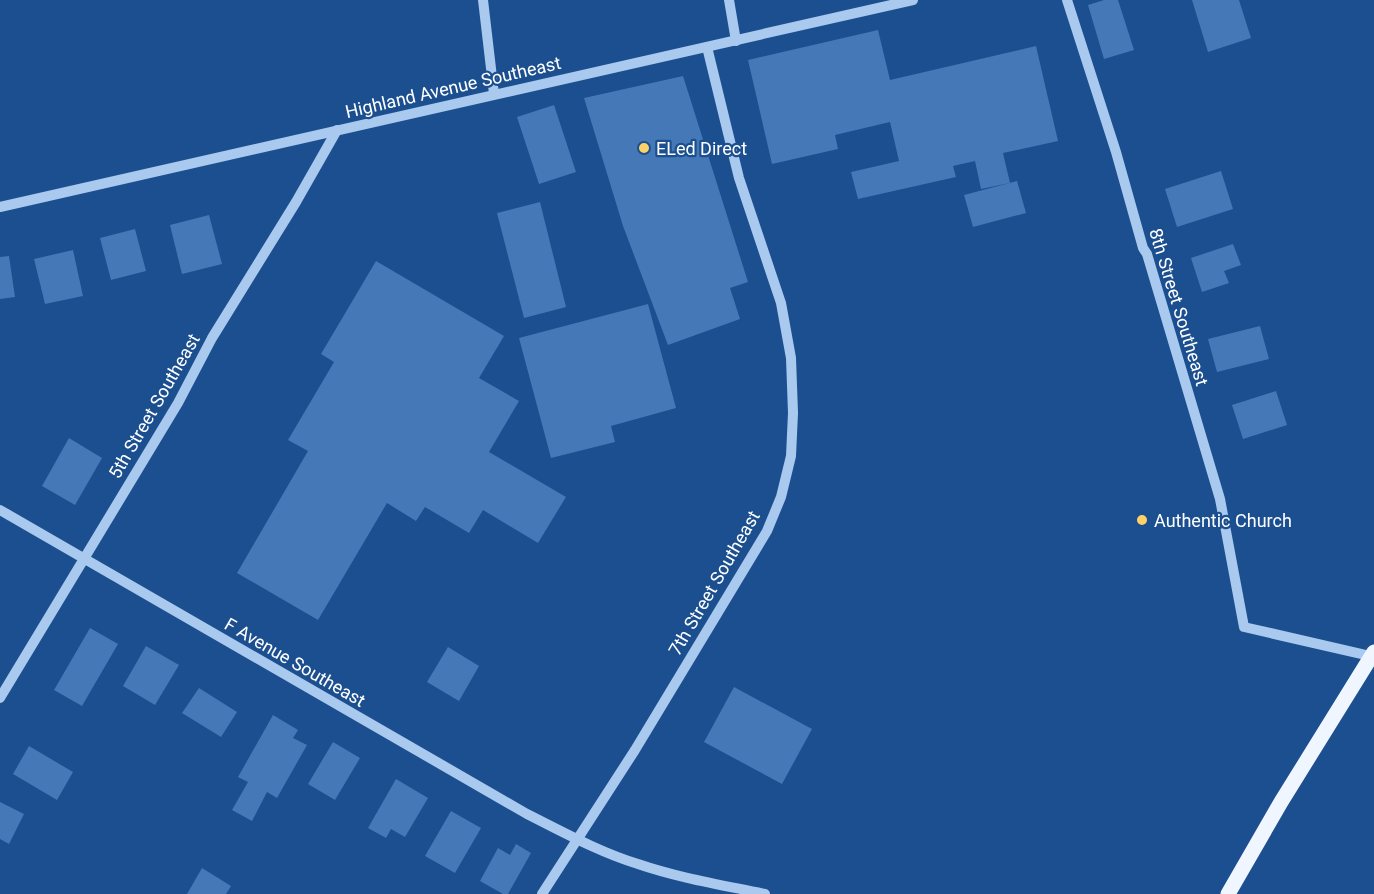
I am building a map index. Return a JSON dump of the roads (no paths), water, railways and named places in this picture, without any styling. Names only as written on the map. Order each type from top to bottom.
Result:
[{"type":"main road","points":[[1228,894],[1287,792],[1373,655]]},
{"type":"street","points":[[483,0],[494,94]]},
{"type":"street","points":[[729,0],[736,41]]},
{"type":"street","name":"Highland Avenue Southeast","points":[[0,207],[913,0]]},
{"type":"street","name":"8th Street Southeast","points":[[1067,0],[1116,153],[1143,248],[1147,254],[1220,499],[1244,627],[1373,655]]},
{"type":"street","name":"7th Street Southeast","points":[[542,894],[635,750],[767,531],[781,497],[791,456],[793,413],[791,358],[781,303],[739,178],[707,47]]},
{"type":"street","name":"5th Street Southeast","points":[[0,698],[178,403],[212,338],[337,130]]},
{"type":"street","name":"F Avenue Southeast","points":[[0,510],[527,814],[576,839],[637,864],[689,879],[765,894]]},
{"type":"place","name":"ELed Direct","points":[[644,148]]},
{"type":"place","name":"Authentic Church","points":[[1142,520]]}]
